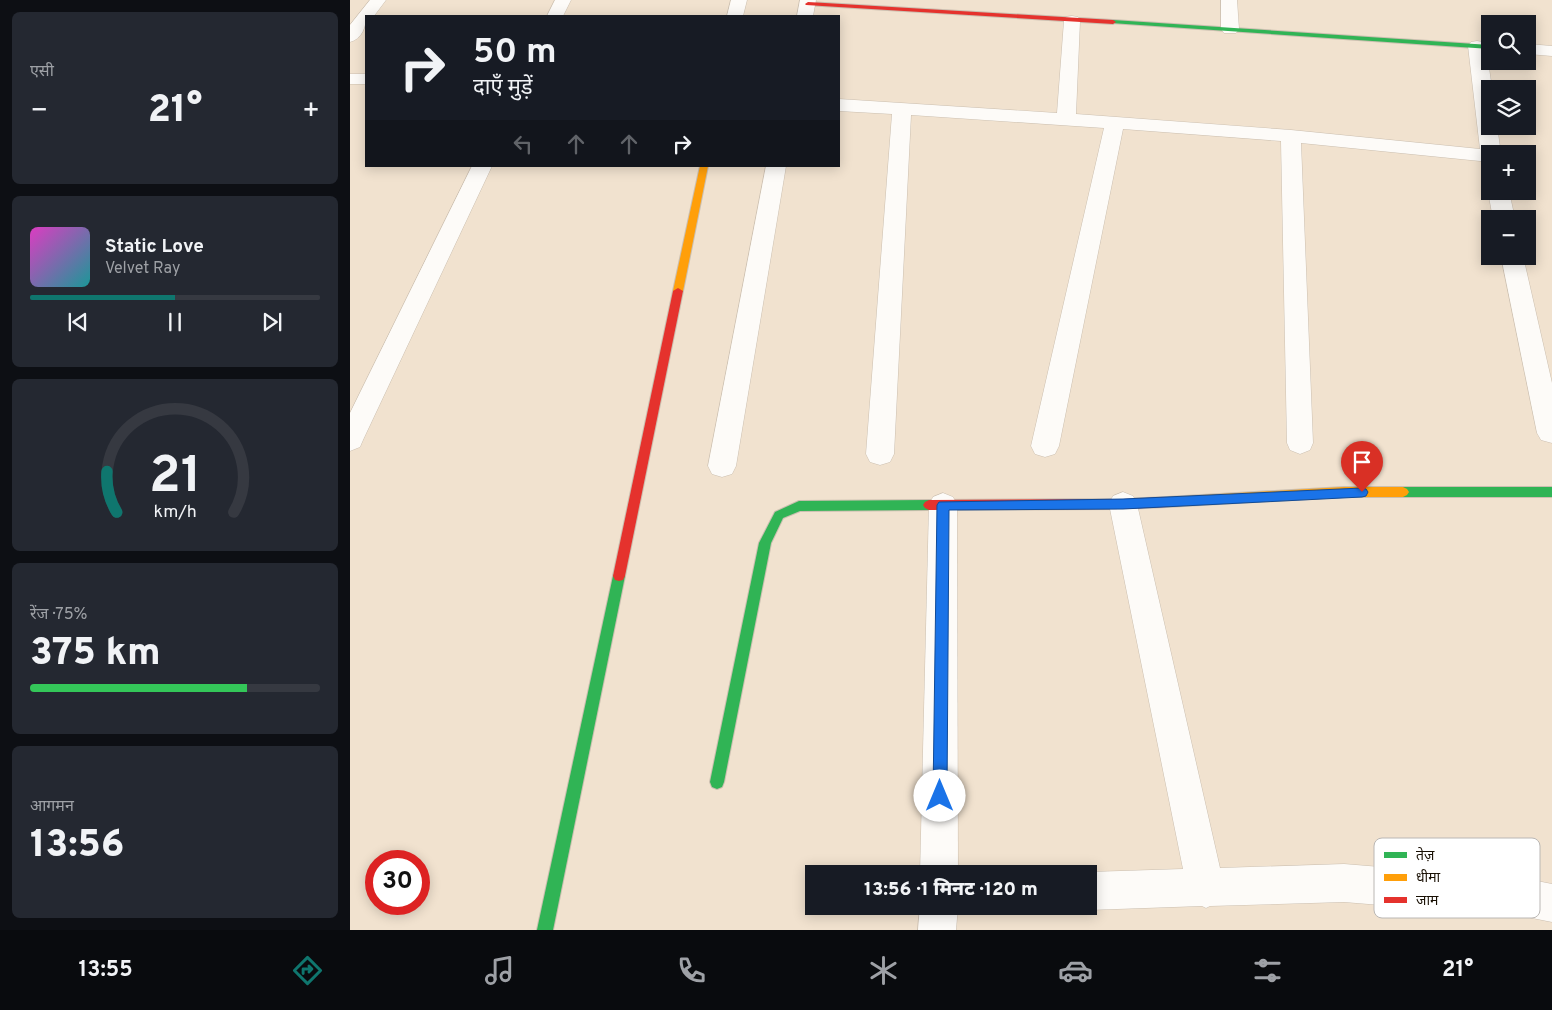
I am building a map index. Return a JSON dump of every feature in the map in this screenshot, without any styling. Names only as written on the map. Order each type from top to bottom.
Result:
[{"type":"street","points":[[367,15],[378,0]]},
{"type":"street","points":[[556,15],[563,0]]},
{"type":"street","points":[[735,15],[739,0]]},
{"type":"street","points":[[1229,0],[1230,29]]},
{"type":"street","points":[[807,7],[1230,29],[1481,47]]},
{"type":"street","points":[[350,37],[365,17]]},
{"type":"street","points":[[1066,119],[1072,21]]},
{"type":"street","points":[[1536,50],[1552,51]]},
{"type":"street","points":[[1484,70],[1489,145]]},
{"type":"street","points":[[350,79],[365,79]]},
{"type":"street","points":[[840,105],[1066,119],[1292,136],[1481,154]]},
{"type":"street","points":[[880,454],[902,110]]},
{"type":"street","points":[[1046,446],[1114,124]]},
{"type":"street","points":[[1292,136],[1300,443]]},
{"type":"street","points":[[350,440],[482,167]]},
{"type":"street","points":[[545,930],[704,167]]},
{"type":"street","points":[[722,466],[776,167]]},
{"type":"street","points":[[1514,265],[1550,433]]},
{"type":"street","points":[[718,782],[765,542],[779,515],[799,506],[1123,504],[1344,492],[1552,492]]},
{"type":"street","points":[[1123,504],[1206,889]]},
{"type":"street","points":[[939,865],[943,505]]},
{"type":"street","points":[[1097,891],[1206,889],[1344,883],[1374,885]]},
{"type":"street","points":[[938,915],[938,930]]},
{"type":"traffic: fast","points":[[1113,22],[1481,46]]},
{"type":"traffic: fast","points":[[1403,492],[1552,492]]},
{"type":"traffic: fast","points":[[717,782],[765,543],[779,515],[799,506],[929,505]]},
{"type":"traffic: fast","points":[[545,930],[619,576]]},
{"type":"traffic: slow","points":[[678,291],[704,167]]},
{"type":"traffic: slow","points":[[1167,502],[1344,492],[1403,492]]},
{"type":"traffic: jam","points":[[808,4],[1113,22]]},
{"type":"traffic: jam","points":[[619,576],[678,291]]},
{"type":"traffic: jam","points":[[929,505],[1167,502]]},
{"type":"route","points":[[940,796],[943,505],[1123,504],[1362,492]]}]
